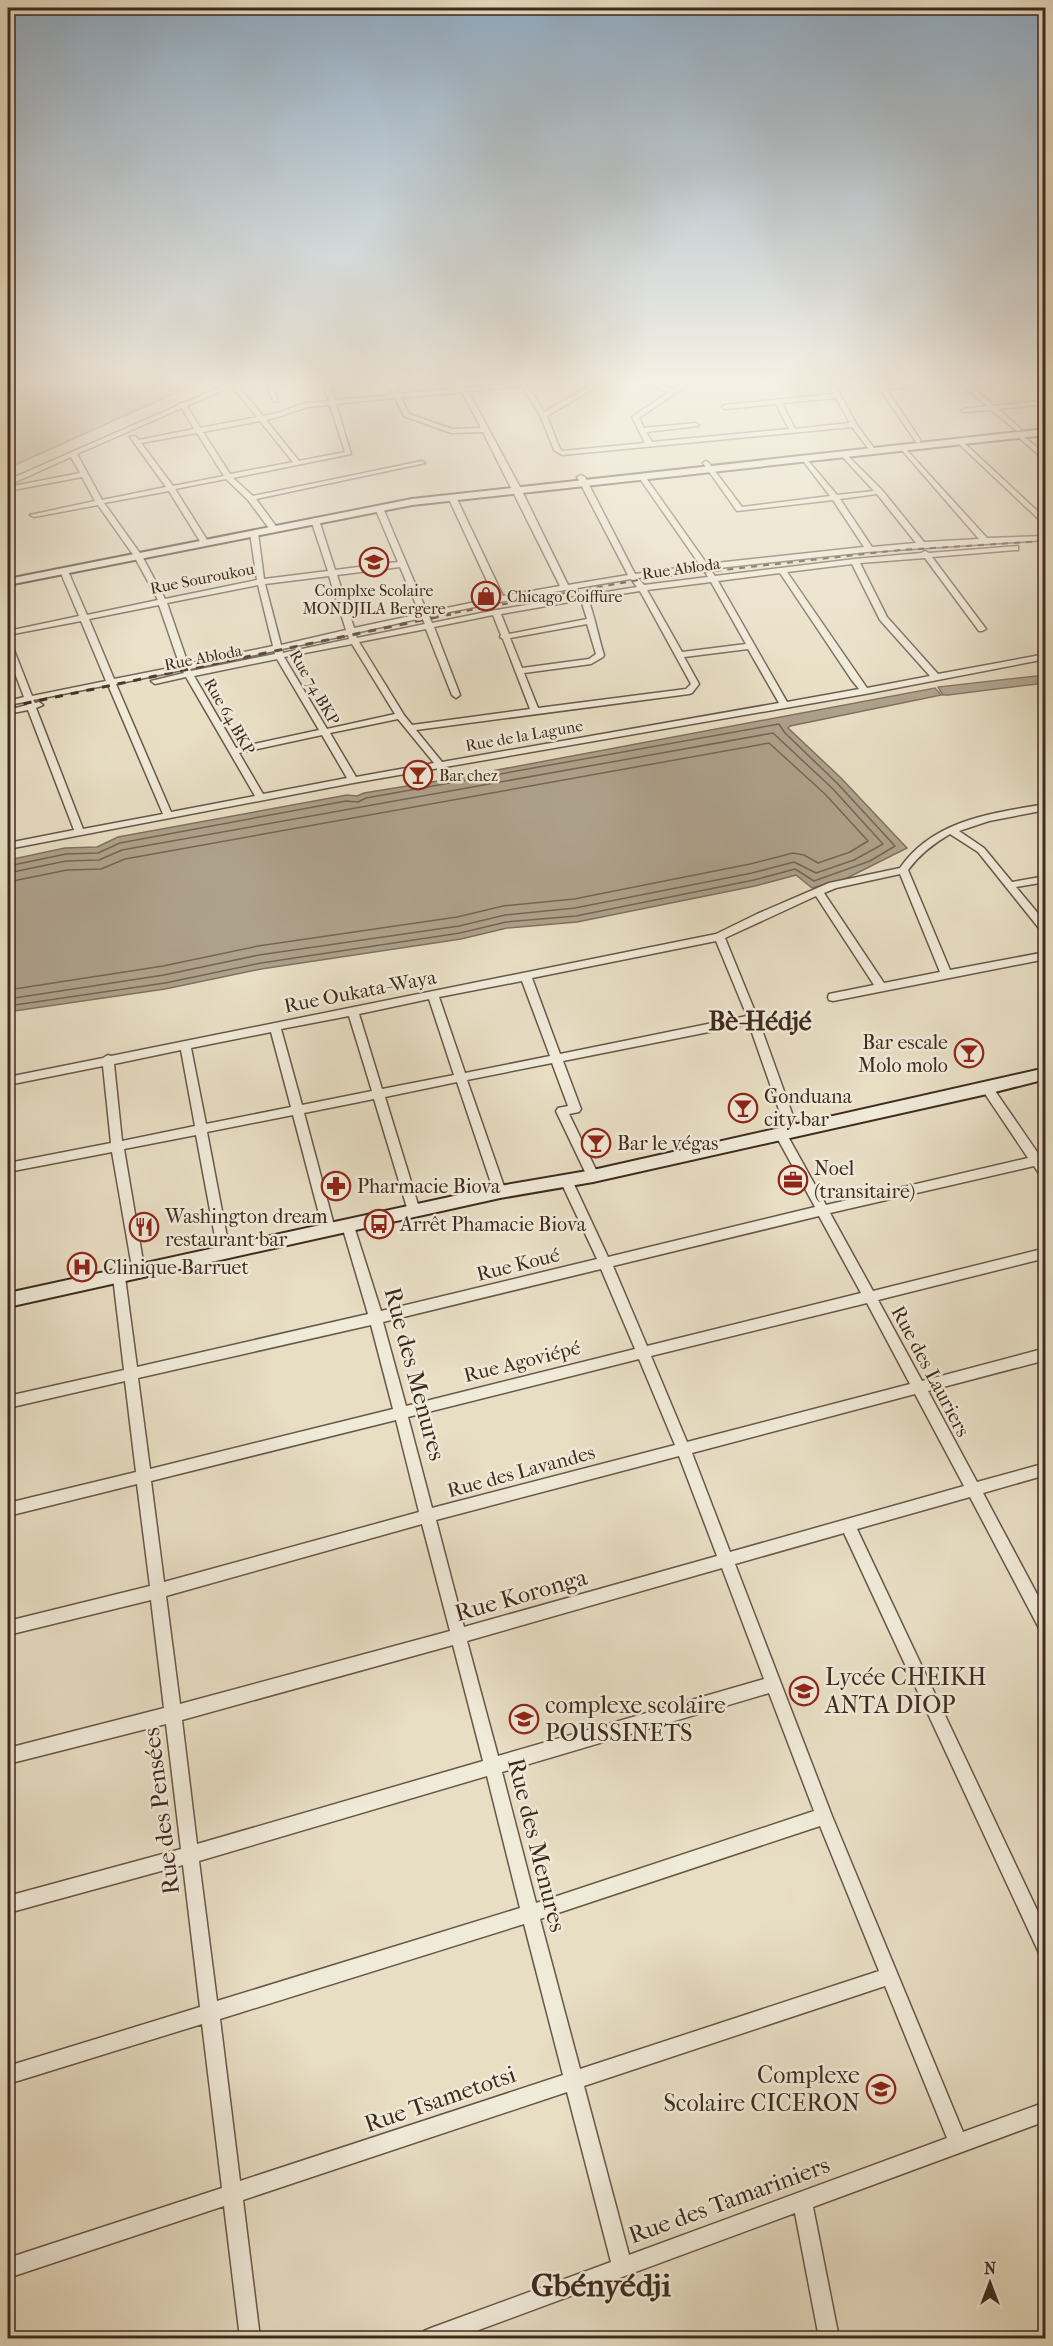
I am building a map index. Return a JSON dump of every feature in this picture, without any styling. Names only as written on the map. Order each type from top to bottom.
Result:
[{"type":"main road","points":[[8,576],[411,500],[495,489]]},
{"type":"main road","points":[[203,540],[254,533],[273,527],[411,500],[453,497],[500,489]]},
{"type":"main road","points":[[8,582],[136,553]]},
{"type":"main road","points":[[8,1300],[500,1192],[593,1176],[1046,1073]]},
{"type":"street","name":"Rue 64 BKP","points":[[92,489],[136,553],[162,601],[186,670],[260,798]]},
{"type":"street","points":[[34,515],[164,489]]},
{"type":"street","points":[[172,489],[203,540]]},
{"type":"street","points":[[242,489],[273,527]]},
{"type":"street","points":[[251,498],[293,489]]},
{"type":"street","points":[[516,489],[565,587]]},
{"type":"street","points":[[409,728],[689,691],[695,684],[642,588],[633,577],[588,489]]},
{"type":"street","points":[[651,489],[713,579],[784,705]]},
{"type":"street","points":[[725,489],[739,508],[879,492]]},
{"type":"street","points":[[829,489],[870,550]]},
{"type":"street","points":[[877,489],[982,628]]},
{"type":"street","points":[[940,489],[985,541]]},
{"type":"street","points":[[1010,489],[1046,524]]},
{"type":"street","points":[[453,497],[500,599]]},
{"type":"street","points":[[379,508],[456,695]]},
{"type":"street","points":[[315,520],[354,641],[400,716],[440,765]]},
{"type":"street","name":"Rue 74 BKP","points":[[254,533],[261,582],[280,657],[353,780]]},
{"type":"street","points":[[8,712],[31,703],[186,670],[423,614],[565,587],[705,567],[870,550],[924,549],[985,541],[1046,538]]},
{"type":"street","name":"Rue Abloda","points":[[186,670],[280,657],[496,612],[642,588],[855,561],[924,549],[1046,546]]},
{"type":"street","points":[[855,561],[880,615],[937,678]]},
{"type":"street","name":"Rue Souroukou","points":[[8,633],[261,582],[403,564]]},
{"type":"street","points":[[782,570],[855,680],[865,691]]},
{"type":"street","points":[[64,571],[168,815]]},
{"type":"street","points":[[518,671],[597,659],[601,652],[584,598]]},
{"type":"street","points":[[496,612],[535,711]]},
{"type":"street","points":[[504,637],[591,621]]},
{"type":"street","points":[[8,645],[80,832]]},
{"type":"street","points":[[678,655],[751,646]]},
{"type":"street","name":"Rue de la Lagune","points":[[8,846],[353,780],[865,691],[1046,656]]},
{"type":"street","points":[[8,703],[31,703]]},
{"type":"street","points":[[234,751],[400,716]]},
{"type":"street","points":[[946,974],[903,870],[909,858],[951,830],[987,817],[1046,807]]},
{"type":"street","points":[[951,830],[981,850],[1046,930]]},
{"type":"street","name":"Rue Oukata-Waya","points":[[8,1081],[720,937],[761,916],[818,892],[849,881],[903,870]]},
{"type":"street","points":[[1010,885],[1046,879]]},
{"type":"street","points":[[818,892],[880,986]]},
{"type":"street","name":"Rue des Lauriers","points":[[720,937],[753,1019],[786,1132],[823,1210],[1046,1627]]},
{"type":"street","points":[[833,997],[1046,955]]},
{"type":"street","points":[[526,977],[575,1109],[562,1111],[593,1176]]},
{"type":"street","points":[[433,996],[500,1192]]},
{"type":"street","points":[[353,1011],[414,1211]]},
{"type":"street","points":[[8,1168],[753,1019]]},
{"type":"street","points":[[275,1026],[329,1230]]},
{"type":"street","points":[[186,1044],[224,1253]]},
{"type":"street","points":[[108,1059],[117,1146],[139,1273]]},
{"type":"street","points":[[987,1088],[1046,1175]]},
{"type":"street","name":"Rue Koué","points":[[8,1402],[376,1318],[1037,1161]]},
{"type":"street","points":[[566,1180],[605,1263],[683,1448],[824,1816],[958,2142]]},
{"type":"street","name":"Rue des Menures","points":[[348,1226],[376,1318],[622,2267]]},
{"type":"street","name":"Rue Agoviépé","points":[[8,1510],[1046,1252]]},
{"type":"street","name":"Rue des Pensées","points":[[119,1277],[142,1478],[250,2338]]},
{"type":"street","name":"Rue des Lavandes","points":[[8,1628],[157,1591],[427,1516],[1046,1354]]},
{"type":"street","name":"Rue Koronga","points":[[8,1756],[173,1714],[459,1636],[1046,1469]]},
{"type":"street","points":[[848,1526],[1046,1949]]},
{"type":"street","points":[[8,1905],[190,1855],[772,1684]]},
{"type":"street","points":[[8,2075],[529,1914],[824,1816]]},
{"type":"street","name":"Rue Tsametotsi","points":[[8,2268],[233,2196],[889,1976]]},
{"type":"street","name":"Rue des Tamariniers","points":[[431,2338],[1046,2111]]},
{"type":"street","points":[[802,2200],[829,2338]]},
{"type":"water","points":[[1045,675],[1045,683],[948,695],[943,695],[938,687]]},
{"type":"water","points":[[935,688],[941,695],[788,728],[841,778],[907,848],[845,879],[812,888],[796,875],[755,886],[577,922],[507,928],[461,939],[261,969],[165,989],[8,1012],[8,860],[65,848],[97,847],[118,837],[347,795],[357,796]]},
{"type":"railway","points":[[443,615],[644,579],[900,550],[1046,541]]},
{"type":"railway","points":[[8,707],[451,614]]},
{"type":"place","name":"Complxe Scolaire MONDJILA Bergere","points":[[374,562]]},
{"type":"place","name":"Chicago Coiffure","points":[[486,596]]},
{"type":"place","name":"Bar chez","points":[[418,775]]},
{"type":"place","name":"Bar escale Molo molo","points":[[969,1053]]},
{"type":"place","name":"Gonduana city bar","points":[[743,1108]]},
{"type":"place","name":"Bar le végas","points":[[596,1143]]},
{"type":"place","name":"Noel (transitaire)","points":[[793,1180]]},
{"type":"place","name":"Pharmacie Biova","points":[[336,1186]]},
{"type":"place","name":"Arrêt Phamacie Biova","points":[[379,1224]]},
{"type":"place","name":"Washington dream restaurant bar","points":[[144,1227]]},
{"type":"place","name":"Clinique Barruet","points":[[82,1267]]},
{"type":"place","name":"Lycée CHEIKH ANTA DIOP","points":[[804,1691]]},
{"type":"place","name":"complexe scolaire POUSSINETS","points":[[524,1719]]},
{"type":"place","name":"Complexe Scolaire CICERON","points":[[881,2089]]},
{"type":"district","name":"Bè-Hédjé","points":[[760,1021]]},
{"type":"district","name":"Gbényédji","points":[[601,2285]]}]
